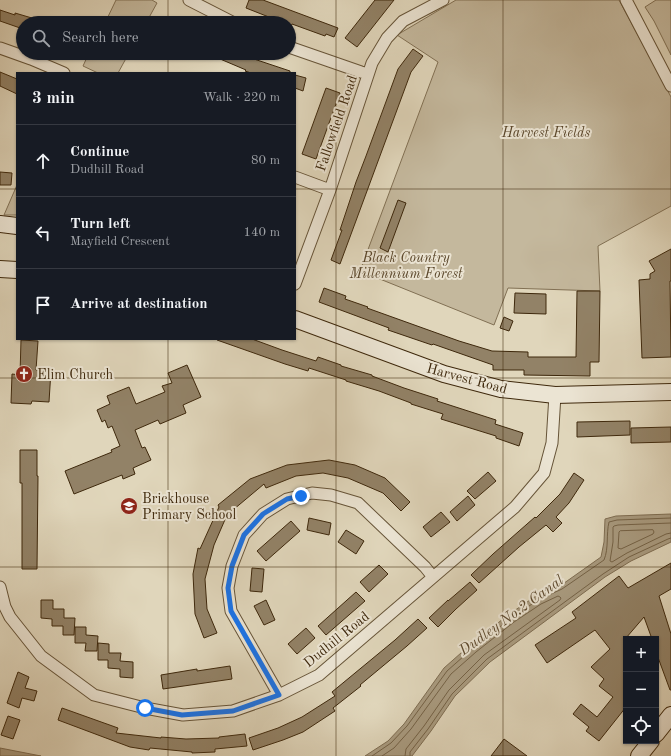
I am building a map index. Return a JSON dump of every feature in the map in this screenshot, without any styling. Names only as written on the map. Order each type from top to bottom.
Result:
[{"type":"street","points":[[189,0],[220,16]]},
{"type":"street","name":"Fallowfield Road","points":[[296,281],[330,190],[372,63],[387,38],[402,21],[442,0]]},
{"type":"street","points":[[626,0],[671,86]]},
{"type":"street","points":[[0,48],[16,54]]},
{"type":"street","points":[[296,49],[368,74]]},
{"type":"street","points":[[33,60],[62,72]]},
{"type":"street","points":[[296,177],[330,190]]},
{"type":"street","points":[[0,224],[16,226]]},
{"type":"street","points":[[0,269],[16,270]]},
{"type":"street","name":"Harvest Road","points":[[296,319],[444,374],[501,389],[555,395],[671,392]]},
{"type":"street","name":"Dudhill Road","points":[[0,587],[5,607],[10,617],[41,656],[94,695],[145,708],[182,715],[233,711],[279,695],[319,675],[515,507],[544,473],[552,443],[555,395]]},
{"type":"street","points":[[279,695],[231,611],[228,588],[232,566],[244,535],[263,514],[287,499],[312,493],[331,495],[358,503],[425,567],[433,577]]},
{"type":"street","points":[[659,730],[671,715]]},
{"type":"street","points":[[639,756],[649,744]]},
{"type":"green space","points":[[116,0],[152,0],[157,3],[150,16],[108,16]]},
{"type":"green space","name":"Harvest Fields","points":[[456,0],[619,0],[671,97],[671,206],[598,246],[600,291],[508,288],[494,325],[360,271],[438,62],[397,35]]},
{"type":"green space","points":[[656,0],[671,0],[671,55],[654,21],[645,7]]},
{"type":"green space","points":[[86,60],[125,60],[119,72],[96,72],[83,66]]},
{"type":"green space","points":[[16,187],[16,215],[4,215]]},
{"type":"water","name":"Dudley No.2 Canal","points":[[671,514],[671,542],[631,561],[605,577],[490,662],[455,696],[412,756],[365,756],[388,741],[404,724],[444,668],[470,645],[508,615],[536,596],[560,586],[601,557],[604,542],[605,519],[616,516]]},
{"type":"water","points":[[0,748],[41,756],[0,756]]},
{"type":"building","points":[[249,0],[263,0],[338,28],[334,37],[326,34],[325,36],[296,25],[296,16],[266,16],[246,8]]},
{"type":"building","points":[[375,0],[394,0],[357,47],[345,38]]},
{"type":"building","points":[[0,10],[15,15],[15,13],[25,16],[16,16],[16,27],[0,21]]},
{"type":"building","points":[[413,49],[423,56],[411,72],[340,264],[331,260],[342,230],[340,230],[356,182],[398,69]]},
{"type":"building","points":[[222,60],[257,60],[290,72],[248,72],[245,71],[246,70]]},
{"type":"building","points":[[0,72],[16,79],[16,94],[0,86]]},
{"type":"building","points":[[296,75],[306,78],[303,91],[296,88]]},
{"type":"building","points":[[326,88],[340,93],[316,159],[302,154]]},
{"type":"building","points":[[0,172],[12,173],[11,185],[0,185]]},
{"type":"building","points":[[398,200],[406,203],[388,252],[380,248]]},
{"type":"building","points":[[671,249],[671,357],[642,358],[639,280],[650,279],[650,274],[655,271],[649,261]]},
{"type":"building","points":[[324,288],[346,296],[345,299],[368,307],[367,308],[459,341],[492,351],[528,352],[528,357],[576,357],[577,291],[600,291],[599,362],[590,362],[590,376],[524,375],[524,370],[493,370],[493,365],[388,330],[389,328],[319,302]]},
{"type":"building","points":[[515,293],[546,294],[546,314],[514,313]]},
{"type":"building","points":[[504,317],[513,321],[509,331],[500,328]]},
{"type":"building","points":[[21,340],[38,341],[36,370],[51,370],[49,402],[32,401],[31,404],[11,403],[12,374],[20,375]]},
{"type":"building","points":[[217,340],[255,340],[316,361],[318,357],[341,366],[372,375],[404,388],[438,399],[437,401],[496,420],[495,424],[523,433],[519,446],[496,438],[496,436],[441,419],[443,414],[411,404],[379,391],[309,368],[308,371]]},
{"type":"building","points":[[187,365],[201,397],[183,405],[186,413],[160,424],[158,420],[135,430],[142,448],[145,447],[151,460],[133,468],[135,474],[123,479],[122,475],[74,494],[65,471],[112,452],[111,450],[120,446],[112,426],[108,428],[105,420],[102,422],[97,410],[110,404],[107,396],[129,387],[136,404],[165,392],[162,386],[172,383],[168,373]]},
{"type":"building","points":[[630,421],[630,435],[577,437],[577,422]]},
{"type":"building","points":[[671,427],[671,442],[631,443],[631,428]]},
{"type":"building","points":[[20,450],[37,450],[37,569],[22,569],[22,483],[20,483]]},
{"type":"building","points":[[329,460],[355,465],[385,478],[410,502],[401,511],[383,493],[348,478],[323,473],[296,476],[266,488],[264,484],[227,515],[214,545],[205,579],[207,609],[217,633],[204,638],[195,614],[193,574],[198,548],[200,549],[219,507],[218,505],[250,479],[287,465]]},
{"type":"building","points":[[488,472],[496,481],[475,499],[467,491]]},
{"type":"building","points":[[574,473],[584,480],[569,503],[556,517],[562,523],[553,532],[546,525],[479,583],[471,575],[535,517],[536,518],[560,494]]},
{"type":"building","points":[[468,496],[475,505],[457,521],[450,512]]},
{"type":"building","points":[[441,512],[450,522],[431,537],[423,527]]},
{"type":"building","points":[[309,518],[331,523],[329,535],[307,530]]},
{"type":"building","points":[[291,521],[300,531],[266,561],[257,551]]},
{"type":"building","points":[[346,530],[364,541],[356,554],[338,542]]},
{"type":"building","points":[[671,563],[671,589],[659,596],[671,634],[671,690],[659,660],[659,636],[651,636],[644,617],[628,636],[623,636],[623,711],[599,741],[586,731],[589,727],[573,714],[581,704],[597,717],[613,697],[599,686],[604,679],[591,667],[610,649],[595,630],[547,663],[535,645],[576,618],[572,612],[619,576],[628,588]]},
{"type":"building","points":[[379,565],[388,574],[369,592],[360,582]]},
{"type":"building","points":[[252,568],[264,569],[262,592],[250,591]]},
{"type":"building","points":[[470,582],[477,590],[438,627],[429,618]]},
{"type":"building","points":[[356,592],[365,601],[326,635],[318,626]]},
{"type":"building","points":[[41,600],[53,600],[53,609],[64,609],[64,618],[75,618],[74,635],[63,635],[63,626],[52,626],[52,619],[41,618]]},
{"type":"building","points":[[266,600],[275,620],[264,625],[254,606]]},
{"type":"building","points":[[418,619],[427,628],[360,685],[361,686],[333,708],[335,711],[303,732],[253,750],[249,738],[278,728],[302,717],[335,696],[332,692]]},
{"type":"building","points":[[75,627],[86,627],[86,635],[98,636],[97,651],[85,651],[86,643],[75,643]]},
{"type":"building","points":[[306,628],[315,638],[297,654],[288,644]]},
{"type":"building","points":[[98,643],[109,644],[109,653],[121,653],[120,661],[133,662],[133,678],[120,677],[120,669],[108,668],[108,660],[98,660]]},
{"type":"building","points":[[230,666],[232,679],[163,689],[161,675],[197,669],[197,671]]},
{"type":"building","points":[[18,672],[29,677],[25,688],[37,691],[34,701],[22,698],[19,708],[7,703]]},
{"type":"building","points":[[62,708],[118,728],[116,733],[186,739],[219,738],[245,734],[247,746],[215,749],[215,752],[192,753],[130,747],[58,720]]},
{"type":"building","points":[[8,716],[20,720],[13,739],[1,735]]},
{"type":"building","points":[[504,739],[527,756],[491,756]]},
{"type":"place","name":"Elim Church","points":[[24,374]]},
{"type":"place","name":"Brickhouse Primary School","points":[[129,506]]},
{"type":"route","points":[[145,708],[182,715],[233,711],[279,695],[231,611],[228,588],[232,566],[244,535],[263,514],[287,499],[301,496]]},
{"type":"park label","name":"Black Country Millennium Forest","points":[[406,266]]}]
